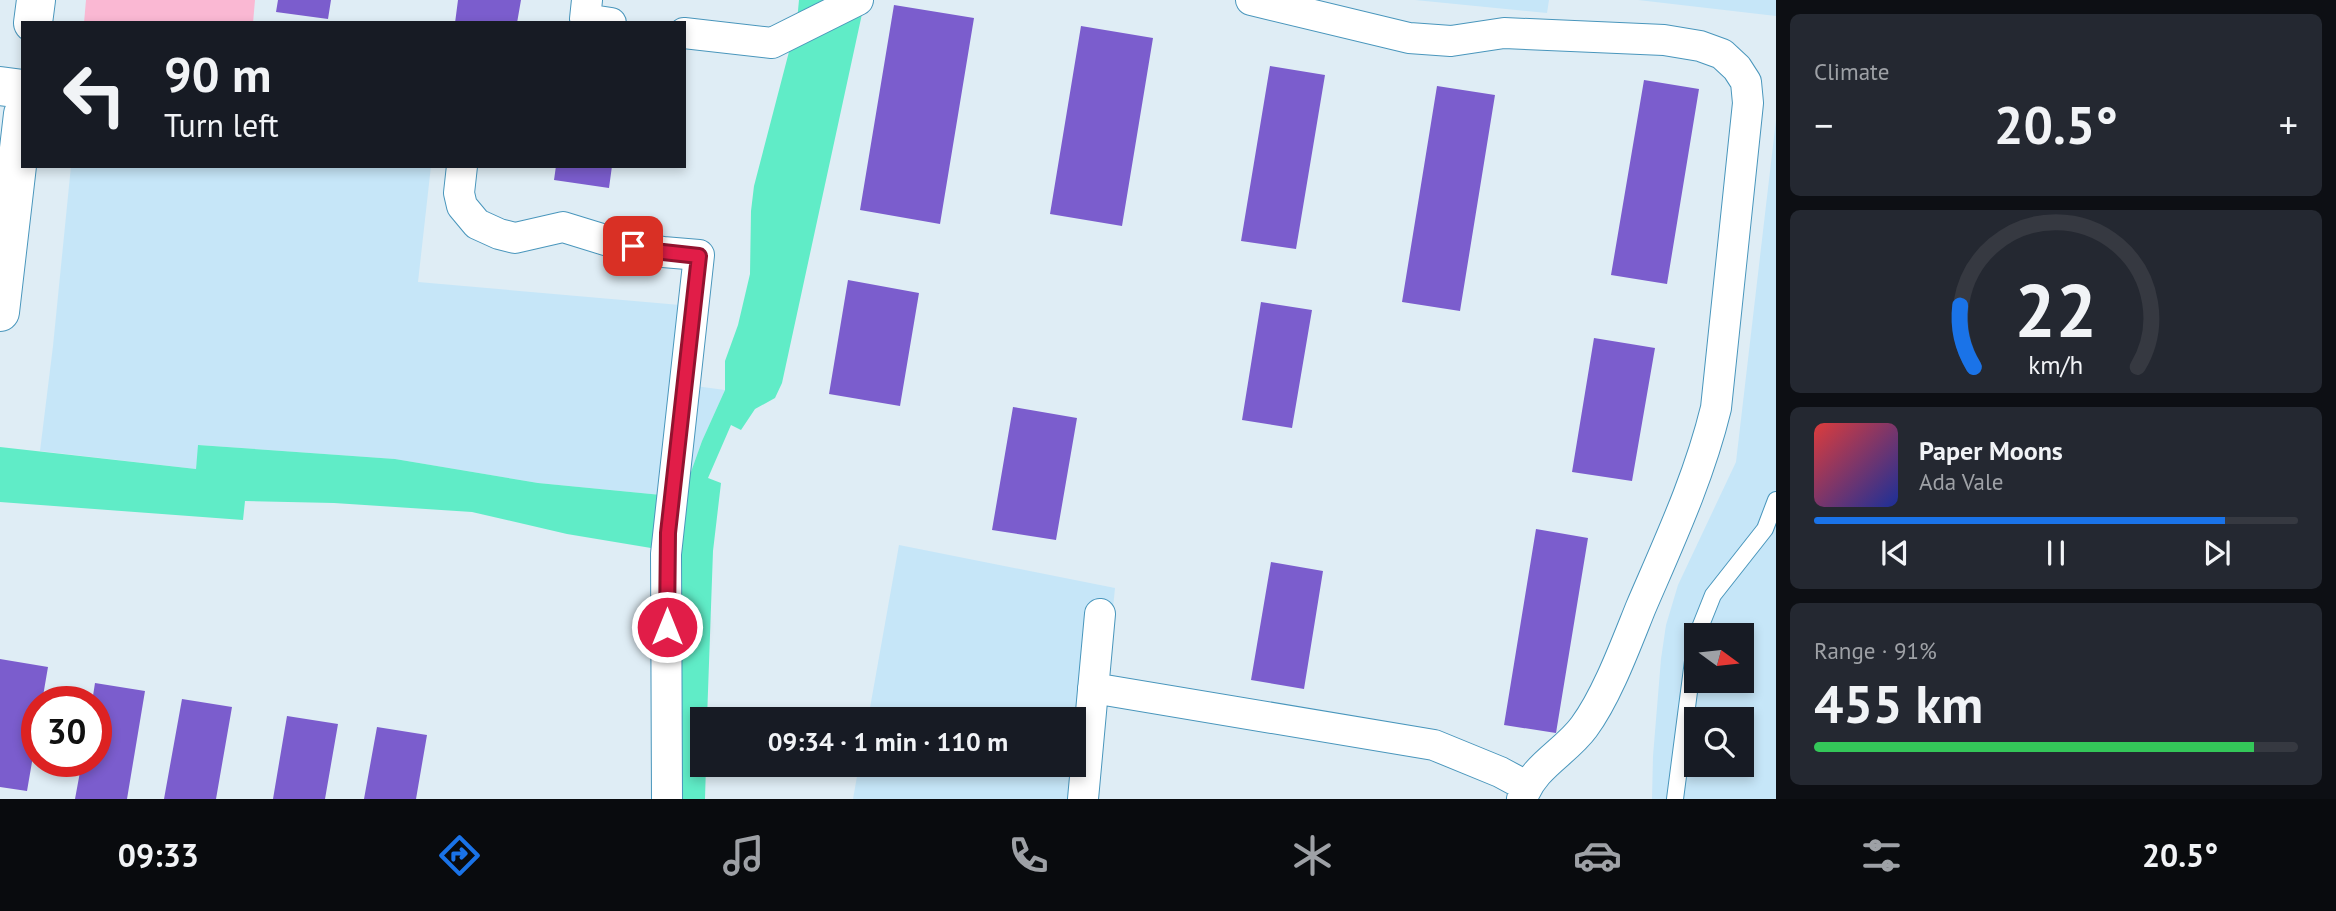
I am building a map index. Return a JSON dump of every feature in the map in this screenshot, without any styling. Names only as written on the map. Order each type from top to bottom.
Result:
[{"type":"main road","points":[[33,21],[36,0]]},
{"type":"main road","points":[[0,86],[21,89]]},
{"type":"main road","points":[[0,312],[21,131]]},
{"type":"street","points":[[587,0],[585,19],[598,21]]},
{"type":"street","points":[[686,33],[772,43],[858,0]]},
{"type":"street","points":[[1093,688],[1434,745],[1500,772],[1524,793],[1545,764],[1583,728],[1603,694],[1706,449],[1716,408],[1748,103],[1746,82],[1737,68],[1722,54],[1700,46],[1664,40],[1504,33],[1451,41],[1409,38],[1251,0]]},
{"type":"street","points":[[462,168],[459,193],[462,206],[477,224],[499,234],[515,238],[563,228],[615,243],[699,256],[666,554],[667,799]]},
{"type":"street","points":[[1083,799],[1100,614]]},
{"type":"lane","points":[[1702,623],[1713,595],[1765,529],[1776,500]]},
{"type":"lane","points":[[1675,799],[1689,693]]},
{"type":"shaded area","points":[[86,0],[255,0],[253,21],[84,21]]},
{"type":"shaded area","points":[[799,0],[865,0],[782,383],[775,398],[755,409],[741,430],[731,425],[708,478],[721,483],[713,551],[707,707],[690,707],[690,777],[706,777],[705,799],[673,799],[675,552],[567,534],[472,512],[334,503],[245,501],[243,520],[0,502],[0,447],[196,469],[198,445],[395,459],[538,483],[682,497],[702,441],[725,390],[725,361],[738,325],[750,274],[754,186],[797,21]]},
{"type":"shaded area","points":[[1415,0],[1549,0],[1547,13]]},
{"type":"shaded area","points":[[1638,0],[1776,0],[1776,16]]},
{"type":"shaded area","points":[[1776,120],[1776,799],[1652,799],[1661,659],[1666,625],[1678,585],[1736,462]]},
{"type":"shaded area","points":[[71,168],[431,168],[418,282],[680,305],[673,383],[725,390],[702,441],[682,497],[538,483],[395,459],[199,445],[196,469],[40,451]]},
{"type":"shaded area","points":[[899,545],[1115,588],[1094,799],[853,799],[857,777],[1086,777],[1086,707],[870,707]]},
{"type":"building","points":[[278,0],[331,0],[328,19],[276,12]]},
{"type":"building","points":[[458,0],[521,0],[517,21],[455,21]]},
{"type":"building","points":[[894,5],[974,18],[940,224],[860,210]]},
{"type":"building","points":[[1081,26],[1153,38],[1122,226],[1050,214]]},
{"type":"building","points":[[1270,66],[1325,75],[1296,249],[1241,241]]},
{"type":"building","points":[[1644,80],[1699,89],[1667,284],[1611,275]]},
{"type":"building","points":[[1437,86],[1495,95],[1460,311],[1402,302]]},
{"type":"building","points":[[556,168],[612,168],[609,188],[554,180]]},
{"type":"building","points":[[848,280],[919,293],[900,406],[829,394]]},
{"type":"building","points":[[1261,302],[1312,310],[1292,428],[1242,420]]},
{"type":"building","points":[[1594,338],[1655,348],[1632,481],[1572,472]]},
{"type":"building","points":[[1013,407],[1077,418],[1056,540],[992,530]]},
{"type":"building","points":[[1536,529],[1588,538],[1556,733],[1504,725]]},
{"type":"building","points":[[1271,562],[1323,571],[1304,689],[1251,680]]},
{"type":"building","points":[[0,659],[48,667],[45,686],[21,686],[21,777],[29,777],[27,791],[0,787]]},
{"type":"building","points":[[95,683],[145,691],[127,799],[75,799],[79,777],[112,777],[112,686],[95,686]]},
{"type":"building","points":[[182,699],[232,707],[216,799],[164,799]]},
{"type":"building","points":[[287,716],[338,724],[325,799],[273,799]]},
{"type":"building","points":[[377,727],[427,735],[416,799],[364,799]]},
{"type":"route","points":[[633,246],[699,256],[666,554],[667,627]]}]
